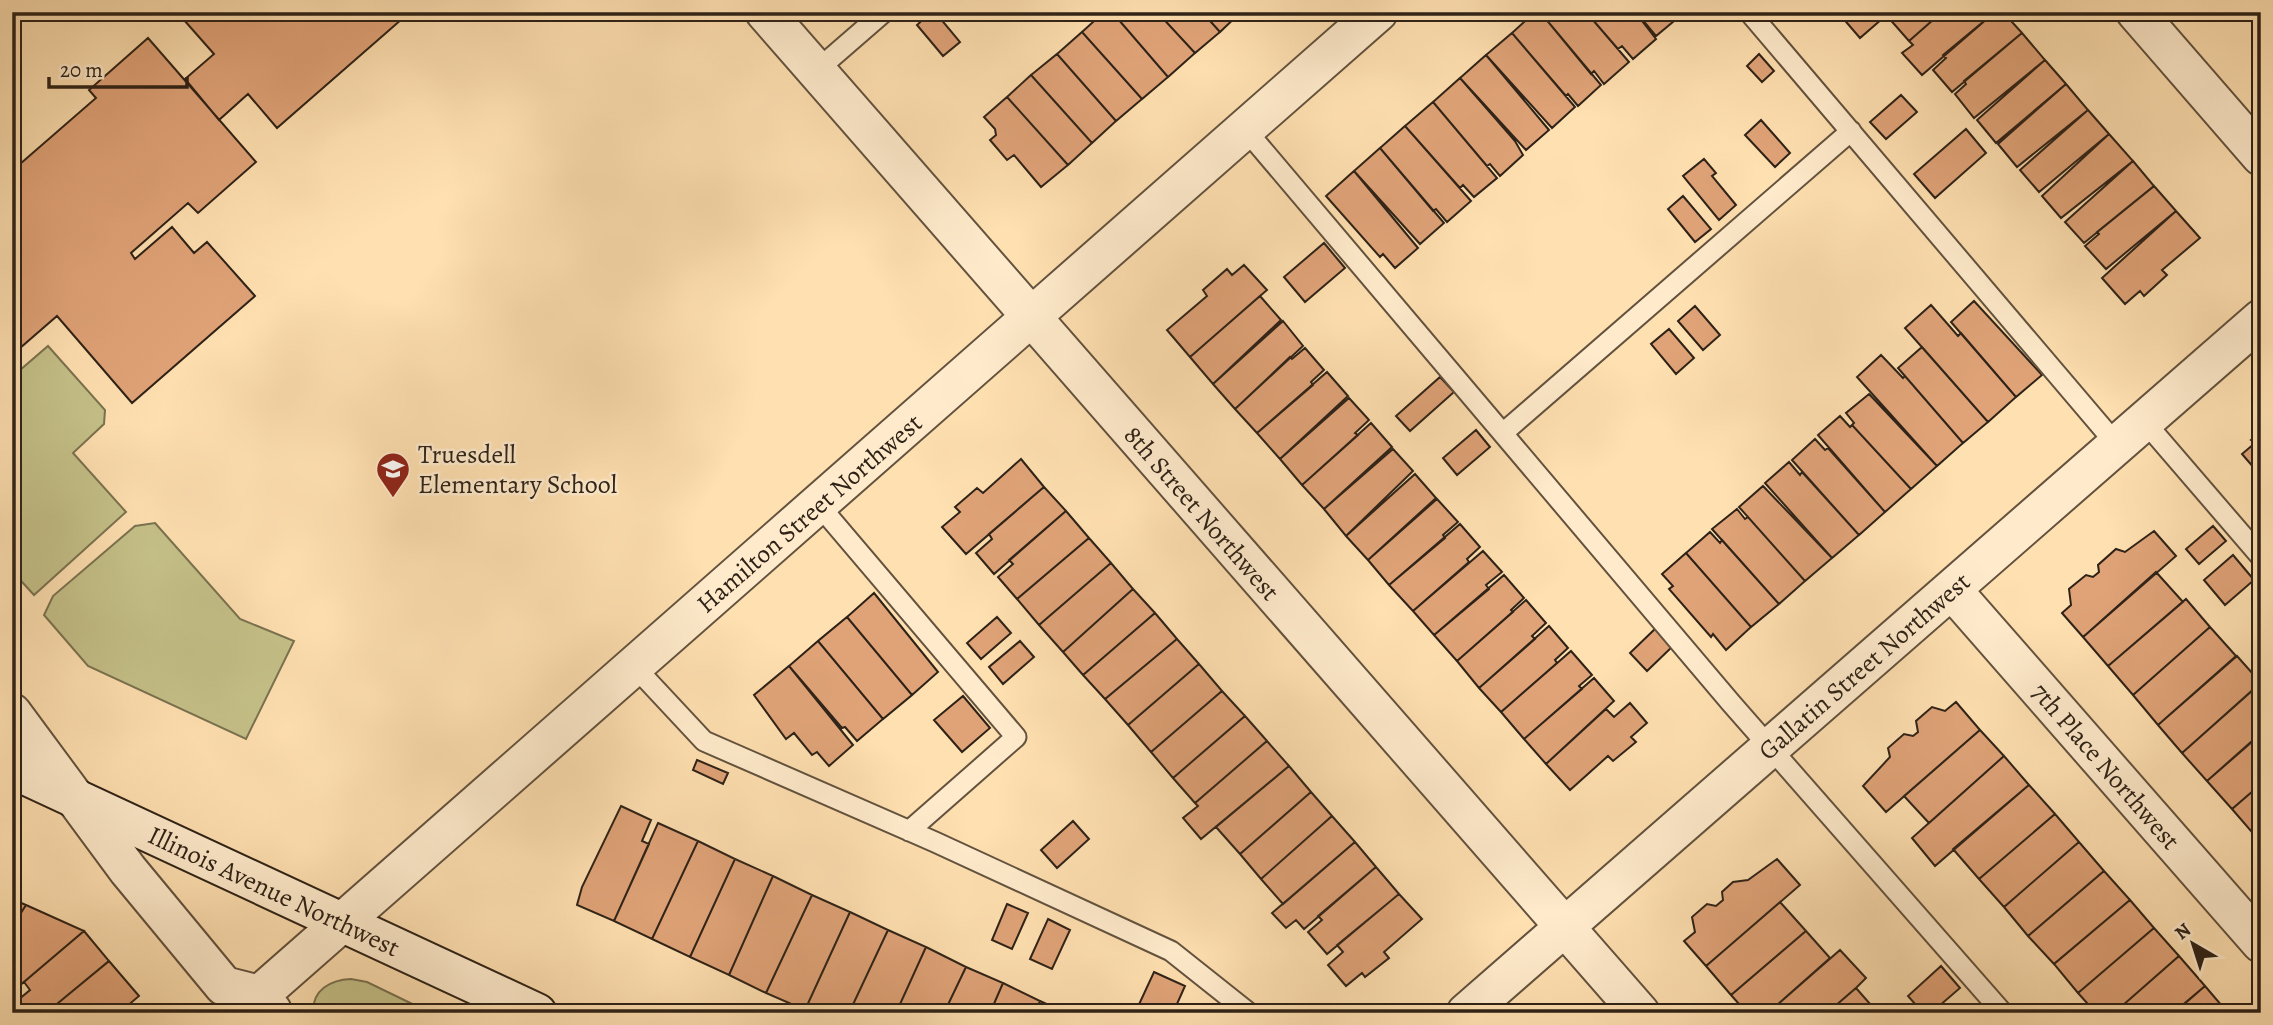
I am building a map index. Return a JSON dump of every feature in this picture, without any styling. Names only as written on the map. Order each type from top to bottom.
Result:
[{"type":"street","name":"8th Street Northwest","points":[[765,12],[1640,1013]]},
{"type":"street","name":"Hamilton Street Northwest","points":[[257,1007],[342,923],[1378,12]]},
{"type":"street","points":[[2136,12],[2261,156]]},
{"type":"street","name":"Gallatin Street Northwest","points":[[1466,1013],[2261,319]]},
{"type":"street","name":"7th Place Northwest","points":[[1952,590],[2261,943]]},
{"type":"street","points":[[12,713],[128,870],[225,986],[257,1007]]},
{"type":"street","name":"Illinois Avenue Northwest","points":[[12,769],[537,1013]]},
{"type":"lane","points":[[816,71],[884,12]]},
{"type":"lane","points":[[1749,12],[1851,131],[2131,433],[2261,557]]},
{"type":"lane","points":[[1245,129],[1770,748],[2003,1013]]},
{"type":"lane","points":[[1503,433],[1851,131]]},
{"type":"lane","points":[[818,504],[1016,737],[909,831]]},
{"type":"lane","points":[[634,666],[704,741],[1171,951],[1249,1013]]},
{"type":"shaded area","points":[[48,346],[105,410],[104,424],[73,453],[126,512],[34,595],[12,571],[12,377]]},
{"type":"shaded area","points":[[155,523],[240,619],[294,641],[246,739],[88,666],[44,615],[53,596],[135,526]]},
{"type":"shaded area","points":[[351,979],[367,982],[431,1013],[313,1013],[313,1005],[319,992],[329,984]]},
{"type":"building","points":[[193,12],[410,12],[277,128],[248,94],[219,120],[185,79],[214,54],[184,20]]},
{"type":"building","points":[[931,12],[935,12],[960,42],[943,56],[917,25]]},
{"type":"building","points":[[1104,12],[1112,12],[1168,77],[1142,99],[1082,32]]},
{"type":"building","points":[[1112,12],[1157,12],[1195,53],[1168,77]]},
{"type":"building","points":[[1157,12],[1202,12],[1220,32],[1195,53]]},
{"type":"building","points":[[1202,12],[1241,12],[1220,32]]},
{"type":"building","points":[[1535,12],[1540,12],[1601,85],[1578,106],[1568,94],[1566,96],[1512,33]]},
{"type":"building","points":[[1540,12],[1586,12],[1629,62],[1604,84],[1594,71],[1591,74]]},
{"type":"building","points":[[1586,12],[1635,12],[1656,39],[1633,59],[1622,46],[1618,49]]},
{"type":"building","points":[[1636,12],[1677,12],[1680,16],[1656,36]]},
{"type":"building","points":[[1845,12],[1890,12],[1860,38],[1841,16]]},
{"type":"building","points":[[1891,12],[1942,12],[1909,41],[1887,16]]},
{"type":"building","points":[[1942,12],[1995,12],[1922,75],[1902,53],[1913,45],[1909,41]]},
{"type":"building","points":[[1995,12],[2003,12],[2022,33],[1952,92],[1933,70],[1946,58],[1943,55]]},
{"type":"building","points":[[1082,32],[1142,99],[1116,121],[1057,54]]},
{"type":"building","points":[[1512,33],[1575,107],[1552,128],[1486,55]]},
{"type":"building","points":[[2022,33],[2045,60],[1974,118],[1955,94],[1966,84],[1964,81]]},
{"type":"building","points":[[148,38],[256,162],[198,213],[188,203],[131,253],[135,259],[172,227],[194,253],[207,242],[255,296],[132,403],[57,316],[12,355],[12,171],[96,98],[89,90]]},
{"type":"building","points":[[1057,54],[1116,121],[1092,143],[1031,75]]},
{"type":"building","points":[[1759,54],[1774,71],[1762,82],[1747,66]]},
{"type":"building","points":[[1486,55],[1549,130],[1526,150],[1460,78]]},
{"type":"building","points":[[2045,60],[2066,84],[1996,143],[1977,120]]},
{"type":"building","points":[[1031,75],[1092,143],[1068,165],[1007,97]]},
{"type":"building","points":[[1460,78],[1515,141],[1523,155],[1500,176],[1490,164],[1487,166],[1433,102]]},
{"type":"building","points":[[2066,84],[2088,110],[2017,167],[1998,144]]},
{"type":"building","points":[[1901,95],[1917,112],[1886,139],[1870,122]]},
{"type":"building","points":[[1007,97],[1068,165],[1041,187],[1014,155],[1007,160],[990,140],[996,135],[995,129],[984,117]]},
{"type":"building","points":[[1433,102],[1497,178],[1474,197],[1463,185],[1460,188],[1405,126]]},
{"type":"building","points":[[2088,110],[2109,134],[2039,192],[2020,170]]},
{"type":"building","points":[[1761,120],[1790,153],[1775,167],[1745,135]]},
{"type":"building","points":[[1405,126],[1471,201],[1447,222],[1436,209],[1433,211],[1380,148]]},
{"type":"building","points":[[1966,129],[1986,153],[1935,198],[1914,174]]},
{"type":"building","points":[[2109,134],[2133,161],[2061,218],[2042,196]]},
{"type":"building","points":[[1380,148],[1444,223],[1420,244],[1354,171]]},
{"type":"building","points":[[1704,159],[1716,173],[1712,176],[1736,205],[1719,220],[1683,176]]},
{"type":"building","points":[[2133,161],[2154,186],[2084,243],[2065,222]]},
{"type":"building","points":[[1354,171],[1418,248],[1395,268],[1383,254],[1380,257],[1326,196]]},
{"type":"building","points":[[2154,186],[2176,211],[2106,269],[2085,246],[2099,234],[2097,232]]},
{"type":"building","points":[[1683,196],[1711,229],[1695,242],[1668,209]]},
{"type":"building","points":[[2176,211],[2200,238],[2162,270],[2167,275],[2144,296],[2140,291],[2125,304],[2102,278]]},
{"type":"building","points":[[1324,243],[1345,268],[1305,302],[1284,277]]},
{"type":"building","points":[[1244,265],[1267,290],[1190,357],[1167,330],[1207,296],[1203,290],[1227,269],[1232,275]]},
{"type":"building","points":[[1260,296],[1281,320],[1213,384],[1190,357]]},
{"type":"building","points":[[1974,301],[2042,375],[2016,397],[1951,322]]},
{"type":"building","points":[[1931,305],[1958,336],[1961,333],[2016,397],[1988,422],[1905,328]]},
{"type":"building","points":[[1695,306],[1720,335],[1703,350],[1678,321]]},
{"type":"building","points":[[1283,321],[1303,346],[1235,409],[1213,384]]},
{"type":"building","points":[[1669,329],[1694,358],[1676,374],[1651,344]]},
{"type":"building","points":[[1922,347],[1988,422],[1963,443],[1898,368]]},
{"type":"building","points":[[1305,348],[1324,370],[1311,382],[1313,385],[1257,433],[1235,409],[1290,357],[1292,359]]},
{"type":"building","points":[[1881,355],[1903,378],[1905,376],[1963,443],[1937,466],[1857,377]]},
{"type":"building","points":[[1327,372],[1348,396],[1280,459],[1257,433]]},
{"type":"building","points":[[1440,377],[1454,392],[1410,431],[1396,416]]},
{"type":"building","points":[[1869,394],[1937,466],[1911,489],[1852,425],[1854,423],[1846,413]]},
{"type":"building","points":[[1349,398],[1369,420],[1355,433],[1358,435],[1302,485],[1280,459]]},
{"type":"building","points":[[1840,416],[1850,427],[1852,425],[1911,489],[1885,512],[1818,435]]},
{"type":"building","points":[[1371,423],[1392,447],[1324,509],[1302,485]]},
{"type":"building","points":[[1476,430],[1490,447],[1457,475],[1443,458]]},
{"type":"building","points":[[2261,432],[2261,476],[2242,454],[2255,443],[2251,440]]},
{"type":"building","points":[[1815,439],[1825,450],[1828,448],[1885,512],[1859,535],[1792,460]]},
{"type":"building","points":[[1393,449],[1413,471],[1346,536],[1324,509]]},
{"type":"building","points":[[1021,459],[1044,487],[966,554],[942,527],[960,512],[955,507],[977,488],[983,493]]},
{"type":"building","points":[[1789,462],[1800,475],[1802,472],[1859,535],[1832,558],[1765,483]]},
{"type":"building","points":[[1415,474],[1436,498],[1368,560],[1346,536]]},
{"type":"building","points":[[1763,486],[1832,558],[1805,581],[1739,507]]},
{"type":"building","points":[[1044,487],[1066,511],[994,574],[976,553],[992,539],[989,534]]},
{"type":"building","points":[[1437,499],[1458,522],[1443,535],[1445,538],[1389,585],[1368,560]]},
{"type":"building","points":[[1737,509],[1745,519],[1748,517],[1805,581],[1779,604],[1712,529]]},
{"type":"building","points":[[1066,511],[1089,538],[1017,599],[998,577],[1013,564],[1009,560]]},
{"type":"building","points":[[1460,524],[1480,547],[1467,559],[1469,562],[1413,611],[1389,585]]},
{"type":"building","points":[[2213,526],[2226,541],[2199,564],[2186,549]]},
{"type":"building","points":[[2154,531],[2176,556],[2083,637],[2062,613],[2071,605],[2069,589],[2086,575],[2093,577],[2099,572],[2098,565],[2116,549],[2125,552]]},
{"type":"building","points":[[1710,532],[1720,543],[1722,540],[1779,604],[1751,627],[1686,553]]},
{"type":"building","points":[[1089,538],[1111,563],[1039,625],[1017,599]]},
{"type":"building","points":[[1483,551],[1502,572],[1486,585],[1489,589],[1434,635],[1413,611]]},
{"type":"building","points":[[1686,553],[1751,627],[1726,650],[1669,589],[1673,586],[1662,574]]},
{"type":"building","points":[[2233,555],[2254,580],[2225,605],[2204,580]]},
{"type":"building","points":[[1111,563],[1133,589],[1063,652],[1039,625]]},
{"type":"building","points":[[2156,572],[2183,602],[2108,666],[2083,637]]},
{"type":"building","points":[[1504,575],[1524,598],[1511,610],[1513,612],[1457,661],[1434,635]]},
{"type":"building","points":[[1133,589],[1155,613],[1083,675],[1063,652]]},
{"type":"building","points":[[874,593],[938,672],[912,695],[847,617]]},
{"type":"building","points":[[2186,599],[2210,627],[2133,695],[2108,666]]},
{"type":"building","points":[[1526,600],[1546,623],[1532,636],[1535,639],[1479,688],[1457,661]]},
{"type":"building","points":[[1155,613],[1177,639],[1105,699],[1083,675]]},
{"type":"building","points":[[847,617],[912,695],[883,719],[818,641]]},
{"type":"building","points":[[997,617],[1011,633],[981,659],[967,643]]},
{"type":"building","points":[[1549,626],[1568,648],[1555,660],[1557,663],[1501,712],[1479,688]]},
{"type":"building","points":[[1657,627],[1674,645],[1647,671],[1630,653]]},
{"type":"building","points":[[2210,627],[2236,656],[2158,725],[2133,695]]},
{"type":"building","points":[[1177,639],[1199,664],[1128,725],[1105,699]]},
{"type":"building","points":[[818,641],[883,719],[857,741],[845,727],[842,728],[789,666]]},
{"type":"building","points":[[1020,641],[1034,657],[1003,684],[989,667]]},
{"type":"building","points":[[1571,651],[1592,675],[1579,686],[1582,689],[1524,739],[1501,712]]},
{"type":"building","points":[[2237,656],[2261,683],[2182,753],[2158,725]]},
{"type":"building","points":[[1199,664],[1222,691],[1151,752],[1128,725]]},
{"type":"building","points":[[789,666],[853,745],[829,766],[817,752],[812,755],[794,733],[786,739],[754,695]]},
{"type":"building","points":[[1594,678],[1614,701],[1546,764],[1524,739]]},
{"type":"building","points":[[2258,685],[2261,733],[2207,781],[2182,753]]},
{"type":"building","points":[[1222,691],[1245,716],[1173,778],[1151,752]]},
{"type":"building","points":[[963,696],[990,728],[962,752],[934,720]]},
{"type":"building","points":[[1956,702],[1980,730],[1886,812],[1863,786],[1890,757],[1888,748],[1904,734],[1913,736],[1918,732],[1916,721],[1932,707],[1945,711]]},
{"type":"building","points":[[1630,703],[1647,723],[1631,737],[1636,742],[1613,761],[1608,756],[1570,790],[1546,764],[1606,709],[1614,717]]},
{"type":"building","points":[[1245,716],[1267,741],[1195,803],[1173,778]]},
{"type":"building","points":[[1980,730],[2004,756],[1929,823],[1904,796]]},
{"type":"building","points":[[2261,734],[2261,784],[2232,809],[2207,781]]},
{"type":"building","points":[[1267,741],[1289,766],[1201,839],[1183,818],[1198,806],[1195,803]]},
{"type":"building","points":[[2004,756],[2029,785],[1935,866],[1912,838]]},
{"type":"building","points":[[697,760],[728,773],[723,784],[693,770]]},
{"type":"building","points":[[1289,766],[1311,792],[1240,854],[1216,827]]},
{"type":"building","points":[[2261,784],[2261,835],[2257,838],[2232,809]]},
{"type":"building","points":[[2029,785],[2055,814],[1979,879],[1953,849]]},
{"type":"building","points":[[1311,792],[1332,816],[1261,879],[1240,854]]},
{"type":"building","points":[[621,806],[651,820],[642,841],[649,844],[614,921],[577,905],[582,887]]},
{"type":"building","points":[[2055,814],[2079,842],[2004,907],[1979,879]]},
{"type":"building","points":[[1332,816],[1355,842],[1283,904],[1261,879]]},
{"type":"building","points":[[1073,821],[1089,839],[1057,868],[1041,850]]},
{"type":"building","points":[[658,823],[698,841],[652,939],[614,921]]},
{"type":"building","points":[[698,841],[735,859],[690,957],[652,939]]},
{"type":"building","points":[[1355,842],[1376,867],[1304,929],[1296,920],[1286,928],[1272,913]]},
{"type":"building","points":[[2079,842],[2104,871],[2028,936],[2004,907]]},
{"type":"building","points":[[735,859],[773,876],[729,975],[690,957]]},
{"type":"building","points":[[1777,859],[1800,885],[1706,966],[1684,941],[1695,932],[1692,917],[1707,904],[1716,906],[1723,900],[1722,892],[1733,882],[1748,880]]},
{"type":"building","points":[[1376,867],[1399,894],[1327,954],[1308,932],[1322,920],[1318,916]]},
{"type":"building","points":[[2104,871],[2130,900],[2054,964],[2028,936]]},
{"type":"building","points":[[773,876],[812,895],[766,993],[729,975]]},
{"type":"building","points":[[1399,894],[1422,919],[1384,952],[1389,958],[1365,977],[1362,973],[1346,986],[1328,965],[1343,952],[1337,945]]},
{"type":"building","points":[[812,895],[850,912],[805,1010],[766,993]]},
{"type":"building","points":[[12,899],[26,905],[12,927]]},
{"type":"building","points":[[2130,900],[2154,928],[2078,993],[2054,964]]},
{"type":"building","points":[[1780,902],[1806,931],[1731,995],[1706,966]]},
{"type":"building","points":[[1007,904],[1028,913],[1012,949],[992,940]]},
{"type":"building","points":[[26,905],[84,931],[12,992],[12,927]]},
{"type":"building","points":[[850,912],[888,930],[849,1013],[810,1013],[805,1010]]},
{"type":"building","points":[[1048,919],[1070,930],[1052,969],[1030,959]]},
{"type":"building","points":[[2154,928],[2179,956],[2114,1013],[2096,1013],[2078,993]]},
{"type":"building","points":[[888,930],[926,947],[896,1013],[849,1013]]},
{"type":"building","points":[[84,931],[109,961],[46,1013],[12,1013],[12,1005],[30,990],[24,982]]},
{"type":"building","points":[[1806,931],[1830,958],[1768,1013],[1747,1013],[1731,995]]},
{"type":"building","points":[[926,947],[966,967],[944,1013],[896,1013]]},
{"type":"building","points":[[1840,950],[1866,978],[1856,988],[1827,1013],[1768,1013]]},
{"type":"building","points":[[2179,956],[2205,986],[2173,1013],[2114,1013]]},
{"type":"building","points":[[109,961],[139,996],[119,1013],[46,1013]]},
{"type":"building","points":[[1941,966],[1960,988],[1931,1013],[1923,1013],[1908,996]]},
{"type":"building","points":[[966,967],[1003,983],[990,1013],[944,1013]]},
{"type":"building","points":[[1154,972],[1185,986],[1173,1013],[1135,1013]]},
{"type":"building","points":[[1003,983],[1040,1001],[1035,1013],[990,1013]]},
{"type":"building","points":[[2205,986],[2228,1013],[2174,1013]]},
{"type":"building","points":[[1856,988],[1878,1013],[1827,1013]]},
{"type":"building","points":[[1040,1001],[1066,1013],[1035,1013]]},
{"type":"place","name":"Truesdell Elementary School","points":[[393,499]]}]
